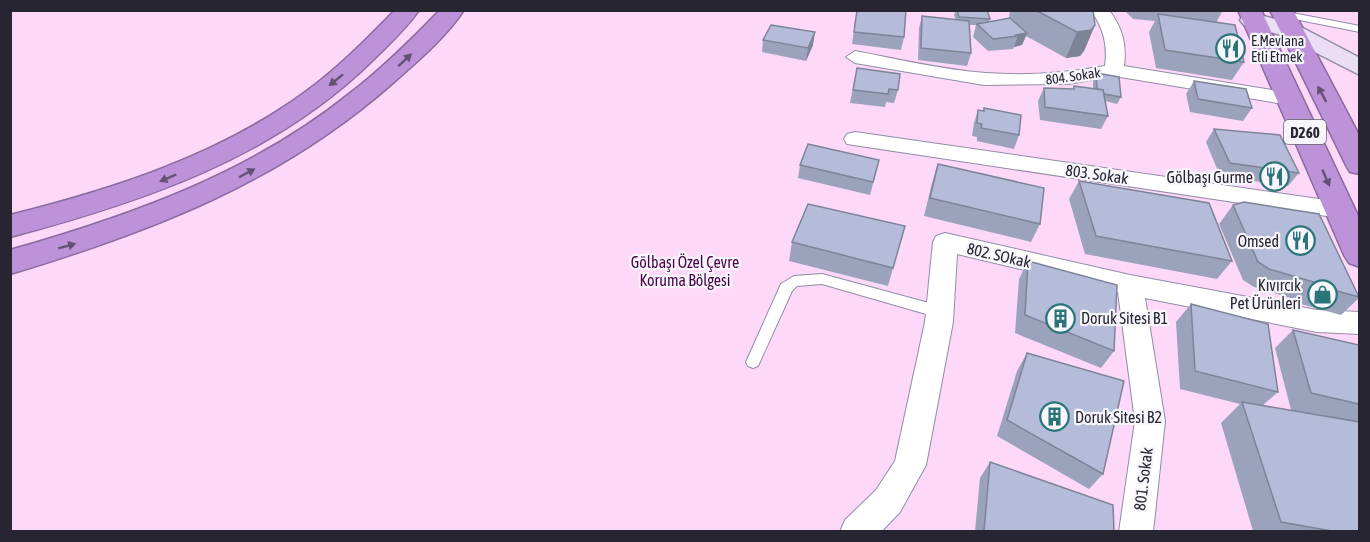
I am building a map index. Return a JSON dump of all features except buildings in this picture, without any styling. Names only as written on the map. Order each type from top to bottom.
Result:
[{"type":"highway","points":[[10,226],[75,210],[152,185],[254,137],[301,108],[343,75],[408,10]]},
{"type":"highway","points":[[10,262],[78,243],[161,214],[280,156],[330,124],[379,85],[426,41],[453,10]]},
{"type":"highway","name":"D260","points":[[1250,15],[1359,255]]},
{"type":"highway","name":"D260","points":[[1284,18],[1359,165]]},
{"type":"street","points":[[1099,10],[1110,23],[1116,37],[1117,52],[1114,70]]},
{"type":"street","points":[[1250,15],[1284,18],[1359,68]]},
{"type":"street","name":"804. Sokak","points":[[855,57],[1003,80],[1068,78],[1114,70],[1290,99]]},
{"type":"street","name":"803. Sokak","points":[[855,139],[1340,210]]},
{"type":"street","name":"802. SOkak","points":[[857,531],[888,501],[910,465],[940,312],[945,242],[1130,285],[1317,321],[1359,323]]},
{"type":"street","name":"801. Sokak","points":[[1130,285],[1150,421],[1136,531]]},
{"type":"lane","points":[[1284,18],[1359,29]]},
{"type":"lane","points":[[753,362],[786,288],[794,281],[822,279],[940,312]]},
{"type":"green space","name":"Gölbaşı Özel Çevre Koruma Bölgesi","points":[[10,11],[1359,11],[1359,531],[11,531]]},
{"type":"place","name":"E.Mevlana Etli Etmek","points":[[1230,49]]},
{"type":"place","name":"Gölbaşı Gurme","points":[[1274,177]]},
{"type":"place","name":"Omsed","points":[[1300,241]]},
{"type":"place","name":"Kıvırcık Pet Ürünleri","points":[[1322,294]]},
{"type":"place","name":"Doruk Sitesi B1","points":[[1060,318]]},
{"type":"place","name":"Doruk Sitesi B2","points":[[1054,417]]}]
